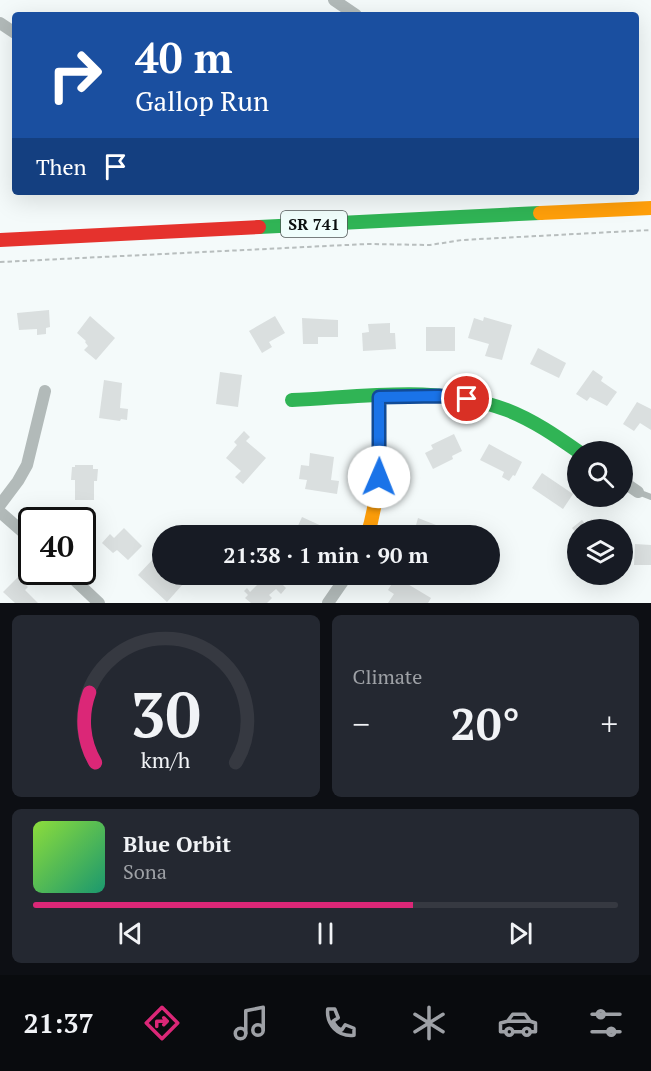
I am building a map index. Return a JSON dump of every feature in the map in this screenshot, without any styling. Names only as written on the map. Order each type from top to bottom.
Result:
[{"type":"main road","name":"SR 741","points":[[0,240],[651,208]]},
{"type":"main road","points":[[292,400],[439,396],[467,399],[493,405],[527,419],[567,444]]},
{"type":"main road","points":[[370,525],[378,491],[379,397]]},
{"type":"street","points":[[334,0],[352,12]]},
{"type":"street","points":[[0,505],[27,465],[45,391]]},
{"type":"street","points":[[633,489],[638,492]]},
{"type":"street","points":[[0,512],[18,528]]},
{"type":"street","points":[[80,585],[99,603]]},
{"type":"street","points":[[328,603],[340,585]]},
{"type":"lane","points":[[638,492],[651,497]]},
{"type":"path","points":[[0,262],[344,245],[430,245],[462,240],[651,230]]},
{"type":"building","points":[[49,310],[50,327],[46,328],[46,334],[37,335],[37,329],[19,330],[17,313]]},
{"type":"building","points":[[90,316],[115,338],[96,360],[84,350],[88,346],[86,341],[77,333]]},
{"type":"building","points":[[275,316],[285,333],[269,342],[272,347],[262,353],[249,331]]},
{"type":"building","points":[[484,317],[512,325],[502,360],[485,356],[489,344],[468,338],[474,318],[483,321]]},
{"type":"building","points":[[302,318],[338,320],[338,337],[318,337],[318,344],[303,344]]},
{"type":"building","points":[[390,323],[390,333],[395,333],[396,349],[363,351],[362,333],[369,332],[368,324]]},
{"type":"building","points":[[426,327],[455,327],[455,351],[426,351]]},
{"type":"building","points":[[538,348],[566,363],[559,378],[530,364]]},
{"type":"building","points":[[593,370],[603,377],[601,381],[617,392],[607,406],[590,397],[587,401],[576,394]]},
{"type":"building","points":[[220,372],[242,375],[238,407],[216,404]]},
{"type":"building","points":[[104,380],[122,383],[120,408],[128,409],[127,420],[99,418]]},
{"type":"building","points":[[637,402],[651,409],[651,430],[640,423],[634,431],[623,424]]},
{"type":"building","points":[[244,431],[250,437],[246,441],[266,458],[243,484],[235,477],[241,471],[226,458],[237,445],[234,442]]},
{"type":"building","points":[[454,434],[462,451],[452,456],[453,459],[433,469],[425,453],[433,449],[431,445]]},
{"type":"building","points":[[489,444],[522,462],[515,476],[513,475],[509,481],[502,477],[504,472],[480,460]]},
{"type":"building","points":[[310,453],[334,457],[331,480],[339,481],[337,494],[305,489],[307,480],[299,479],[301,465],[309,466]]},
{"type":"building","points":[[93,465],[93,469],[98,469],[97,481],[94,481],[94,500],[75,500],[75,480],[71,480],[72,467]]},
{"type":"building","points":[[542,473],[567,490],[567,503],[563,509],[532,488]]},
{"type":"building","points":[[302,517],[319,525],[298,525]]},
{"type":"building","points":[[418,518],[436,525],[416,525]]},
{"type":"building","points":[[124,528],[142,546],[128,560],[117,550],[113,553],[102,543],[110,534],[114,538]]},
{"type":"building","points":[[635,544],[651,545],[651,565],[634,565]]},
{"type":"building","points":[[152,560],[152,585],[182,585],[167,602],[138,575]]},
{"type":"building","points":[[18,577],[18,585],[26,585],[28,587],[25,590],[38,603],[15,603],[3,592]]},
{"type":"building","points":[[257,585],[283,585],[286,588],[281,594],[276,589],[269,595],[272,598],[267,603],[251,603],[245,598],[248,595],[244,591],[247,588],[250,592]]},
{"type":"building","points":[[391,585],[409,585],[431,598],[428,603],[388,603],[394,594],[388,590]]},
{"type":"traffic: fast","points":[[259,227],[540,213]]},
{"type":"traffic: fast","points":[[292,400],[401,394],[455,397],[481,402],[517,414],[567,444]]},
{"type":"traffic: slow","points":[[540,213],[651,208]]},
{"type":"traffic: slow","points":[[370,525],[377,484],[379,397]]},
{"type":"traffic: jam","points":[[0,240],[259,227]]},
{"type":"route","points":[[379,477],[379,397],[412,395],[467,399]]}]
